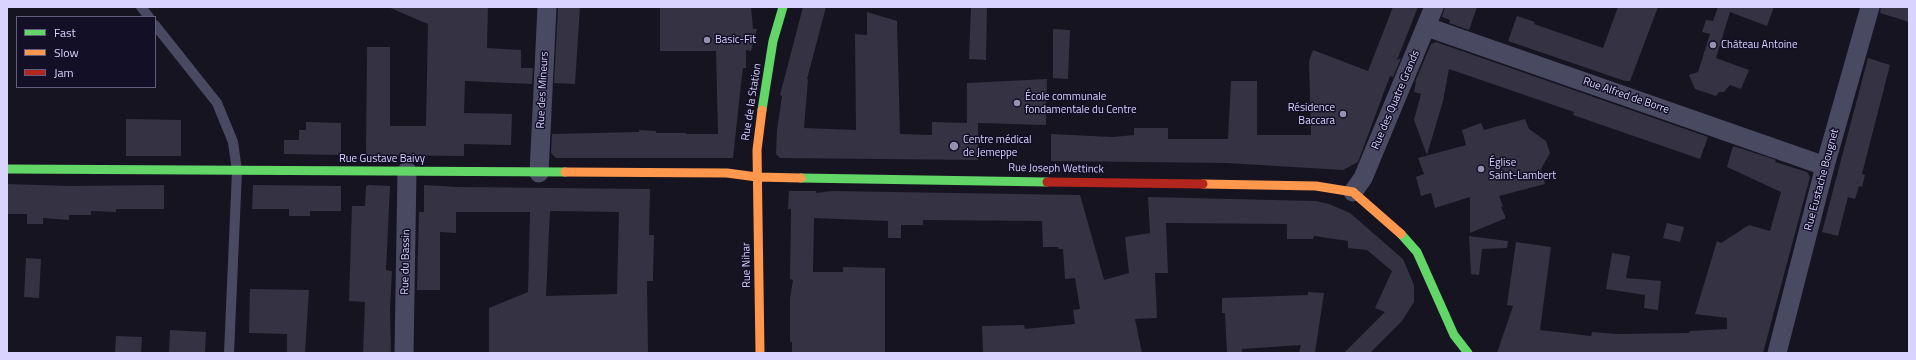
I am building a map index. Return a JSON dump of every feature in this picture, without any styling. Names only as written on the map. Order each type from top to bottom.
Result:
[{"type":"street","name":"Rue des Mineurs","points":[[539,173],[546,7]]},
{"type":"street","name":"Rue de la Station","points":[[757,177],[759,126],[774,40],[783,7]]},
{"type":"street","name":"Rue des Quatre Grands","points":[[1353,192],[1363,178],[1427,27],[1434,7]]},
{"type":"street","name":"Rue Eustache Bougnet","points":[[1777,353],[1825,166],[1870,7]]},
{"type":"street","name":"Rue Alfred de Borre","points":[[1427,27],[1825,166]]},
{"type":"street","name":"Rue Gustave Baivy","points":[[7,169],[727,173],[757,177]]},
{"type":"street","name":"Rue du Bassin","points":[[404,353],[407,171]]},
{"type":"street","name":"Rue Joseph Wettinck","points":[[757,177],[1316,186],[1353,192]]},
{"type":"street","name":"Rue Nihar","points":[[757,177],[760,353]]},
{"type":"street","points":[[1353,192],[1408,241],[1417,252],[1454,335],[1468,353]]},
{"type":"lane","points":[[141,7],[148,16]]},
{"type":"lane","points":[[156,26],[217,103],[234,142],[237,171],[229,353]]},
{"type":"building","points":[[388,7],[488,7],[487,48],[521,50],[521,68],[533,68],[532,84],[465,81],[464,113],[512,114],[511,145],[464,144],[464,156],[366,155],[367,47],[390,47],[390,126],[426,126],[428,24]]},
{"type":"building","points":[[558,7],[580,7],[575,84],[554,83]]},
{"type":"building","points":[[660,7],[751,7],[753,29],[757,29],[751,51],[746,50],[746,68],[743,68],[733,158],[556,158],[551,153],[552,134],[639,132],[639,130],[656,131],[656,133],[718,134],[716,51],[660,51]]},
{"type":"building","points":[[803,7],[826,7],[807,79],[804,128],[856,130],[855,34],[867,35],[867,12],[897,21],[900,134],[932,135],[932,122],[967,123],[967,83],[1047,79],[1046,125],[978,123],[978,160],[780,158],[776,154],[777,130],[782,96],[780,95]]},
{"type":"building","points":[[971,7],[987,7],[986,60],[969,59]]},
{"type":"building","points":[[1393,7],[1418,7],[1397,60],[1401,58],[1393,77],[1390,76],[1358,162],[1343,170],[1227,163],[1051,161],[1051,134],[1113,137],[1134,135],[1134,128],[1168,128],[1168,139],[1228,139],[1231,81],[1257,81],[1257,135],[1311,135],[1309,61],[1313,50],[1368,71]]},
{"type":"building","points":[[1445,7],[1477,7],[1469,30],[1449,23],[1450,20],[1442,17]]},
{"type":"building","points":[[1618,7],[1658,7],[1630,81],[1625,81],[1508,41],[1517,16],[1535,22],[1534,24],[1603,48]]},
{"type":"building","name":"Château Antoine","points":[[1718,7],[1774,7],[1767,26],[1730,12],[1716,58],[1749,70],[1741,89],[1730,85],[1724,92],[1719,92],[1716,96],[1695,89],[1689,75],[1698,72],[1710,34],[1702,32],[1706,20],[1713,21]]},
{"type":"building","points":[[1881,7],[1909,7],[1909,22],[1880,13]]},
{"type":"building","points":[[1053,29],[1070,30],[1068,79],[1053,78]]},
{"type":"building","points":[[1436,42],[1708,137],[1700,159],[1573,115],[1574,112],[1449,69],[1443,101],[1427,155],[1414,120],[1421,94],[1414,92],[1415,82],[1431,44]]},
{"type":"building","points":[[1868,58],[1890,65],[1862,174],[1865,175],[1862,187],[1859,186],[1855,199],[1848,197],[1838,236],[1822,232]]},
{"type":"building","points":[[126,119],[181,120],[181,156],[126,156]]},
{"type":"building","name":"Église Saint-Lambert","points":[[1525,119],[1529,129],[1546,141],[1550,153],[1541,169],[1545,184],[1499,196],[1503,206],[1501,207],[1506,218],[1470,233],[1470,197],[1435,208],[1431,193],[1421,196],[1416,177],[1424,174],[1418,158],[1466,145],[1462,130],[1481,123],[1484,130]]},
{"type":"building","points":[[306,122],[341,123],[341,155],[284,154],[284,140],[299,140],[299,130],[306,130]]},
{"type":"building","points":[[1733,146],[1807,172],[1810,177],[1763,353],[1497,353],[1513,306],[1507,305],[1516,242],[1551,247],[1540,330],[1591,336],[1592,332],[1617,334],[1689,333],[1690,331],[1727,329],[1727,318],[1695,314],[1717,241],[1721,243],[1749,225],[1770,231],[1781,192],[1727,167]]},
{"type":"building","points":[[7,184],[71,186],[164,185],[164,209],[116,209],[116,212],[91,211],[91,215],[69,215],[69,220],[43,218],[43,224],[27,224],[27,214],[7,214]]},
{"type":"building","points":[[253,185],[341,186],[341,211],[310,211],[310,216],[289,216],[289,209],[252,209]]},
{"type":"building","points":[[424,185],[457,187],[650,189],[649,235],[654,235],[653,281],[647,281],[648,353],[489,353],[489,308],[528,292],[530,212],[456,212],[456,233],[440,232],[440,290],[417,290],[419,212],[424,212]],"holes":[[[550,211],[619,212],[617,294],[546,296]]]},
{"type":"building","points":[[366,186],[390,186],[386,270],[392,271],[390,309],[391,353],[363,353],[365,302],[349,301],[352,206],[365,206]]},
{"type":"building","points":[[789,191],[816,191],[816,193],[832,191],[1080,195],[1104,280],[1129,273],[1125,237],[1150,233],[1148,197],[1316,201],[1329,204],[1350,213],[1403,259],[1414,285],[1414,302],[1402,321],[1370,353],[1344,353],[1385,312],[1375,308],[1392,271],[1367,250],[1348,248],[1348,241],[1314,236],[1313,239],[1287,239],[1287,224],[1166,223],[1168,273],[1155,273],[1157,318],[1135,319],[1142,353],[983,353],[982,326],[1024,325],[1025,329],[1075,324],[1073,310],[1080,309],[1075,278],[1065,279],[1063,249],[1059,249],[1058,247],[1043,247],[1042,221],[923,220],[923,225],[901,225],[901,238],[888,238],[888,221],[814,218],[813,272],[843,272],[843,267],[885,268],[885,353],[792,353],[792,343],[790,341],[790,298],[793,280],[790,279],[791,209],[788,209]]},
{"type":"building","points":[[1667,223],[1684,227],[1680,242],[1663,238]]},
{"type":"building","points":[[1469,236],[1508,241],[1507,248],[1482,249],[1479,275],[1471,274]]},
{"type":"building","points":[[1612,253],[1630,256],[1626,278],[1661,281],[1658,310],[1644,308],[1645,295],[1606,289]]},
{"type":"building","points":[[26,258],[41,259],[39,298],[24,297]]},
{"type":"building","points":[[250,289],[309,290],[305,353],[287,353],[287,334],[249,333]]},
{"type":"building","points":[[1308,292],[1324,293],[1315,353],[1299,353],[1301,345],[1242,349],[1242,353],[1227,353],[1225,313],[1222,313],[1222,298],[1308,295]]},
{"type":"building","points":[[170,330],[206,332],[205,353],[169,353]]},
{"type":"building","points":[[116,336],[142,337],[141,353],[115,353]]},
{"type":"traffic: fast","points":[[762,110],[773,41],[783,7]]},
{"type":"traffic: fast","points":[[7,169],[565,172]]},
{"type":"traffic: fast","points":[[801,178],[1047,182]]},
{"type":"traffic: fast","points":[[1401,234],[1417,252],[1454,335],[1468,353]]},
{"type":"traffic: slow","points":[[760,353],[757,150],[762,110]]},
{"type":"traffic: slow","points":[[565,172],[727,173],[757,177],[801,178]]},
{"type":"traffic: slow","points":[[1203,184],[1316,186],[1353,192],[1401,234]]},
{"type":"traffic: jam","points":[[1047,182],[1203,184]]},
{"type":"place","name":"Basic-Fit","points":[[707,40]]},
{"type":"place","name":"Château Antoine","points":[[1713,45]]},
{"type":"place","name":"École communale fondamentale du Centre","points":[[1017,103]]},
{"type":"place","name":"Résidence Baccara","points":[[1343,114]]},
{"type":"place","name":"Centre médical de Jemeppe","points":[[954,146]]},
{"type":"place","name":"Église Saint-Lambert","points":[[1481,169]]}]
